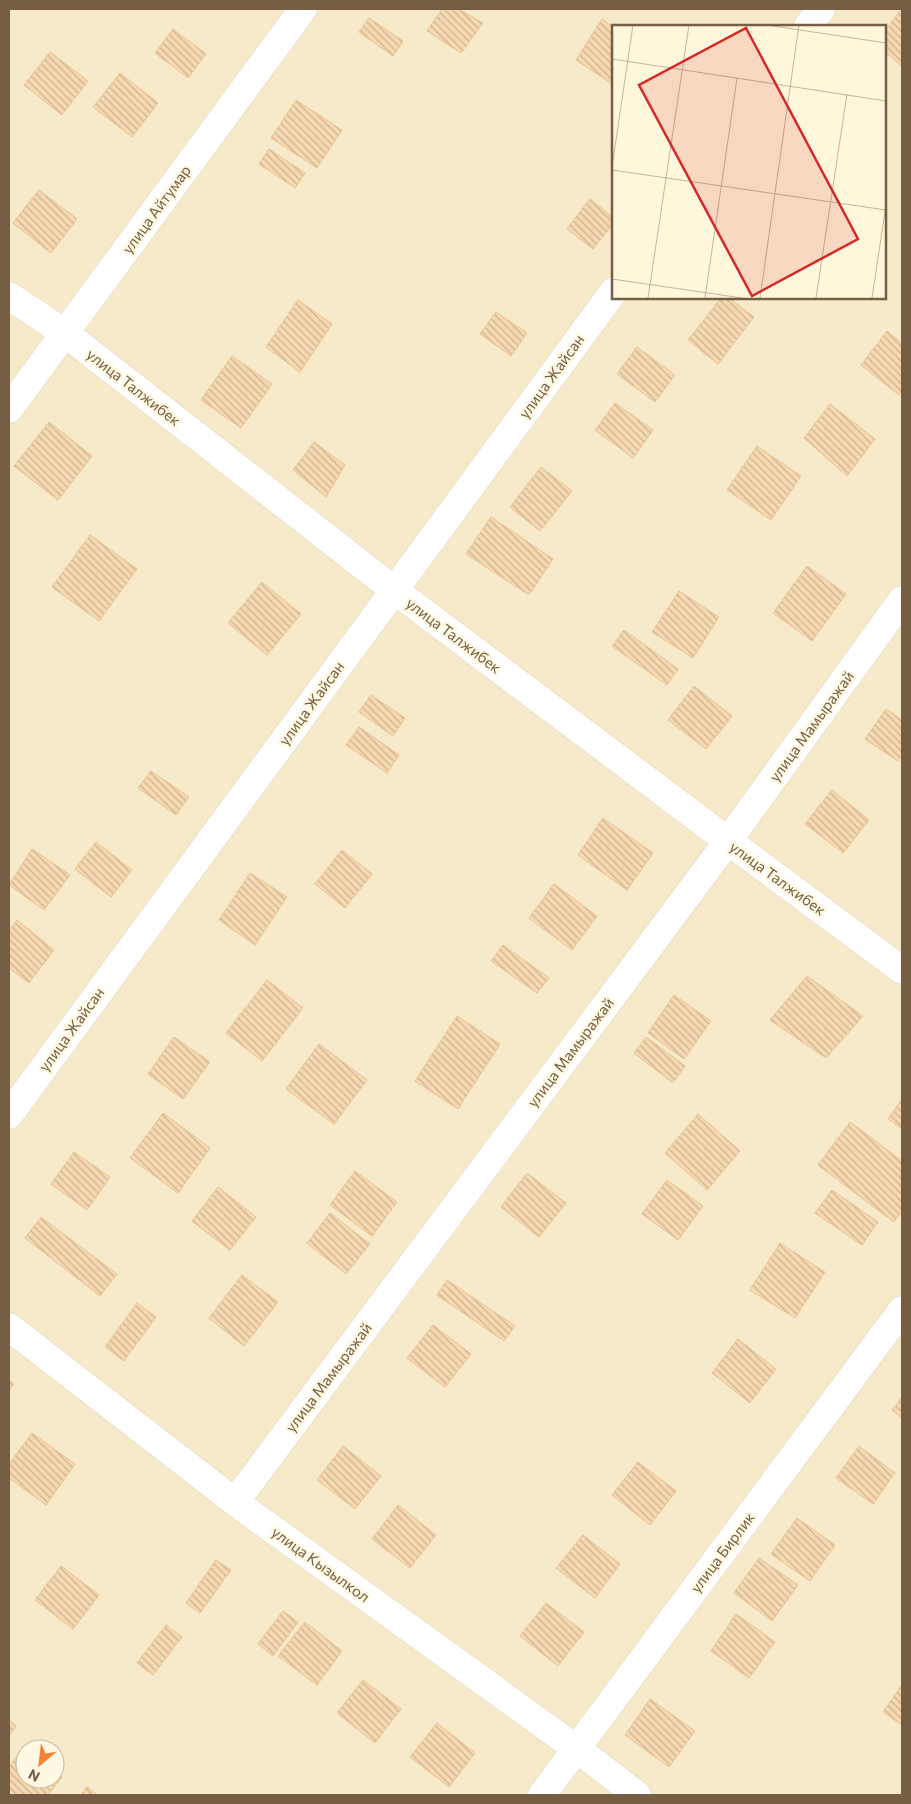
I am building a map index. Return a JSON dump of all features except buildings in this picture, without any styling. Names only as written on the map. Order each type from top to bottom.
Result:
[{"type":"street","name":"улица Айтумар","points":[[9,409],[303,9]]},
{"type":"street","points":[[809,25],[821,9]]},
{"type":"street","name":"улица Жайсан","points":[[9,1115],[612,294]]},
{"type":"street","name":"улица Талжибек","points":[[9,296],[65,333],[394,590],[902,970]]},
{"type":"street","name":"улица Мамыражай","points":[[234,1502],[728,841],[902,600]]},
{"type":"street","name":"улица Бирлик","points":[[542,1795],[902,1310]]},
{"type":"street","name":"улица Кызылкол","points":[[9,1327],[234,1502],[577,1749],[637,1795]]},
{"type":"shaded area","points":[[9,9],[902,9],[902,1795],[9,1795]]}]
